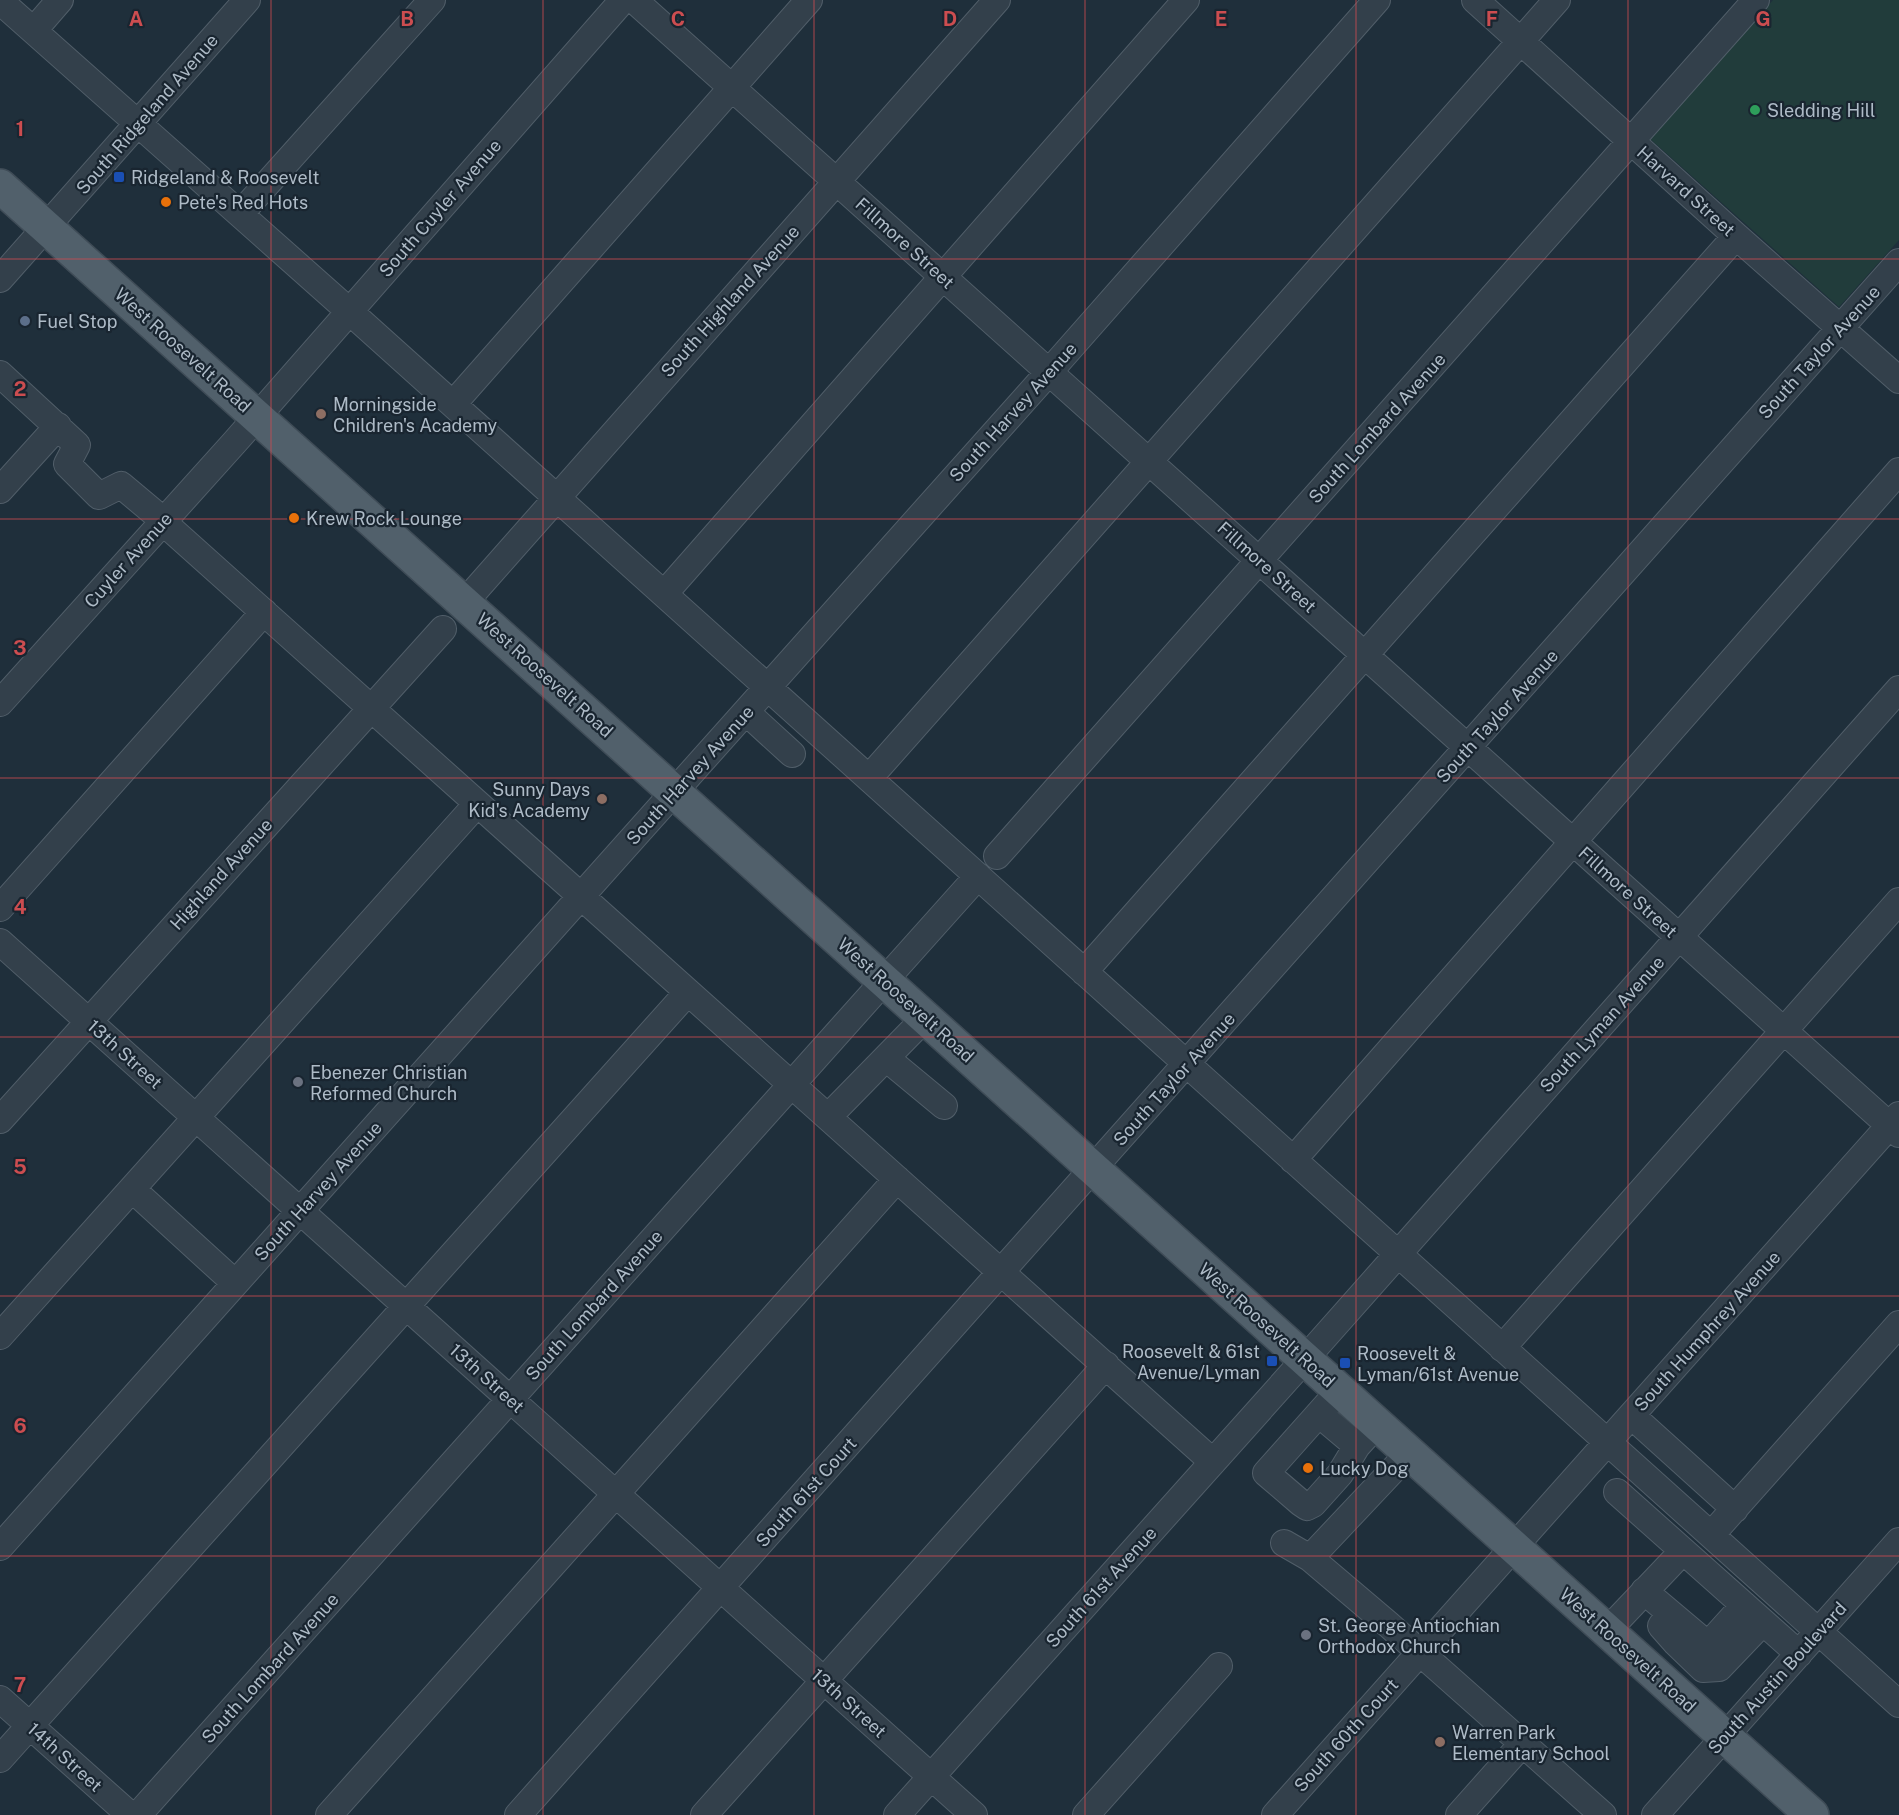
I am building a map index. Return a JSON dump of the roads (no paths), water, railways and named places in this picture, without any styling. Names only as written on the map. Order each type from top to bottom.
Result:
[{"type":"main road","name":"West Roosevelt Road","points":[[0,186],[1305,1359],[1329,1402],[1367,1435],[1408,1453],[1812,1815]]},
{"type":"street","points":[[34,30],[60,0]]},
{"type":"street","name":"South Ridgeland Avenue","points":[[0,279],[247,0]]},
{"type":"street","points":[[240,214],[432,0]]},
{"type":"street","name":"South Cuyler Avenue","points":[[256,416],[623,0]]},
{"type":"street","name":"Fillmore Street","points":[[634,0],[1784,1031],[1896,1125]]},
{"type":"street","points":[[453,404],[809,0]]},
{"type":"street","name":"South Highland Avenue","points":[[464,603],[997,0]]},
{"type":"street","points":[[664,594],[1186,0]]},
{"type":"street","name":"South Harvey Avenue","points":[[0,1547],[582,897],[1377,0]]},
{"type":"street","name":"Harvard Street","points":[[1475,0],[1899,380]]},
{"type":"street","points":[[868,778],[1557,0]]},
{"type":"street","name":"South Lombard Avenue","points":[[997,856],[1756,0]]},
{"type":"street","points":[[0,1],[453,404],[1899,1704]]},
{"type":"street","points":[[1084,972],[1736,236]]},
{"type":"street","name":"South Taylor Avenue","points":[[1094,1169],[1899,262]]},
{"type":"street","points":[[0,374],[77,445],[67,464],[99,496],[121,485],[163,521],[1213,1462]]},
{"type":"street","name":"Cuyler Avenue","points":[[0,703],[256,416]]},
{"type":"street","points":[[0,490],[58,426]]},
{"type":"street","points":[[1293,1160],[1899,471]]},
{"type":"street","points":[[0,908],[264,612]]},
{"type":"street","name":"Highland Avenue","points":[[0,1119],[443,629]]},
{"type":"street","name":"South Lyman Avenue","points":[[1305,1359],[1899,689]]},
{"type":"street","points":[[746,712],[792,754]]},
{"type":"street","points":[[0,1336],[477,804]]},
{"type":"street","name":"South Lombard Avenue","points":[[138,1815],[978,876]]},
{"type":"street","points":[[1502,1348],[1899,901]]},
{"type":"street","name":"13th Street","points":[[0,942],[974,1815]]},
{"type":"street","points":[[0,1759],[688,992]]},
{"type":"street","points":[[828,1117],[925,1018]]},
{"type":"street","points":[[886,1058],[944,1106]]},
{"type":"street","name":"South Humphrey Avenue","points":[[1514,1548],[1896,1125]]},
{"type":"street","name":"South 61st Court","points":[[518,1815],[1094,1169]]},
{"type":"street","points":[[329,1815],[897,1179]]},
{"type":"street","points":[[132,1189],[236,1283]]},
{"type":"street","points":[[1711,1535],[1899,1324]]},
{"type":"street","name":"South 61st Avenue","points":[[897,1815],[1305,1359]]},
{"type":"street","points":[[704,1815],[1106,1365]]},
{"type":"street","points":[[1329,1402],[1266,1473],[1307,1507],[1313,1504],[1340,1474],[1367,1435]]},
{"type":"street","points":[[1632,1416],[1735,1509]]},
{"type":"street","points":[[1310,1558],[1408,1453]]},
{"type":"street","points":[[1617,1492],[1799,1654]]},
{"type":"street","name":"South Austin Boulevard","points":[[1655,1815],[1899,1541]]},
{"type":"street","points":[[1284,1543],[1310,1558],[1421,1652],[1603,1815]]},
{"type":"street","name":"South 60th Court","points":[[1275,1815],[1514,1548]]},
{"type":"street","points":[[1607,1631],[1683,1551]]},
{"type":"street","points":[[1644,1591],[1708,1645],[1744,1605]]},
{"type":"street","points":[[1670,1613],[1661,1626],[1703,1669],[1719,1668],[1763,1622]]},
{"type":"street","points":[[1086,1815],[1219,1666]]},
{"type":"street","name":"14th Street","points":[[0,1699],[130,1815]]},
{"type":"street","points":[[1459,1815],[1523,1743]]},
{"type":"place","name":"Sledding Hill","points":[[1755,110]]},
{"type":"place","name":"Ridgeland & Roosevelt","points":[[119,177]]},
{"type":"place","name":"Pete's Red Hots","points":[[166,202]]},
{"type":"place","name":"Fuel Stop","points":[[25,321]]},
{"type":"place","name":"Morningside Children's Academy","points":[[321,414]]},
{"type":"place","name":"Krew Rock Lounge","points":[[294,518]]},
{"type":"place","name":"Sunny Days Kid's Academy","points":[[602,799]]},
{"type":"place","name":"Ebenezer Christian Reformed Church","points":[[298,1082]]},
{"type":"place","name":"Roosevelt & 61st Avenue/Lyman","points":[[1272,1361]]},
{"type":"place","name":"Roosevelt & Lyman/61st Avenue","points":[[1345,1363]]},
{"type":"place","name":"Lucky Dog","points":[[1308,1468]]},
{"type":"place","name":"St. George Antiochian Orthodox Church","points":[[1306,1635]]},
{"type":"place","name":"Warren Park Elementary School","points":[[1440,1742]]}]
